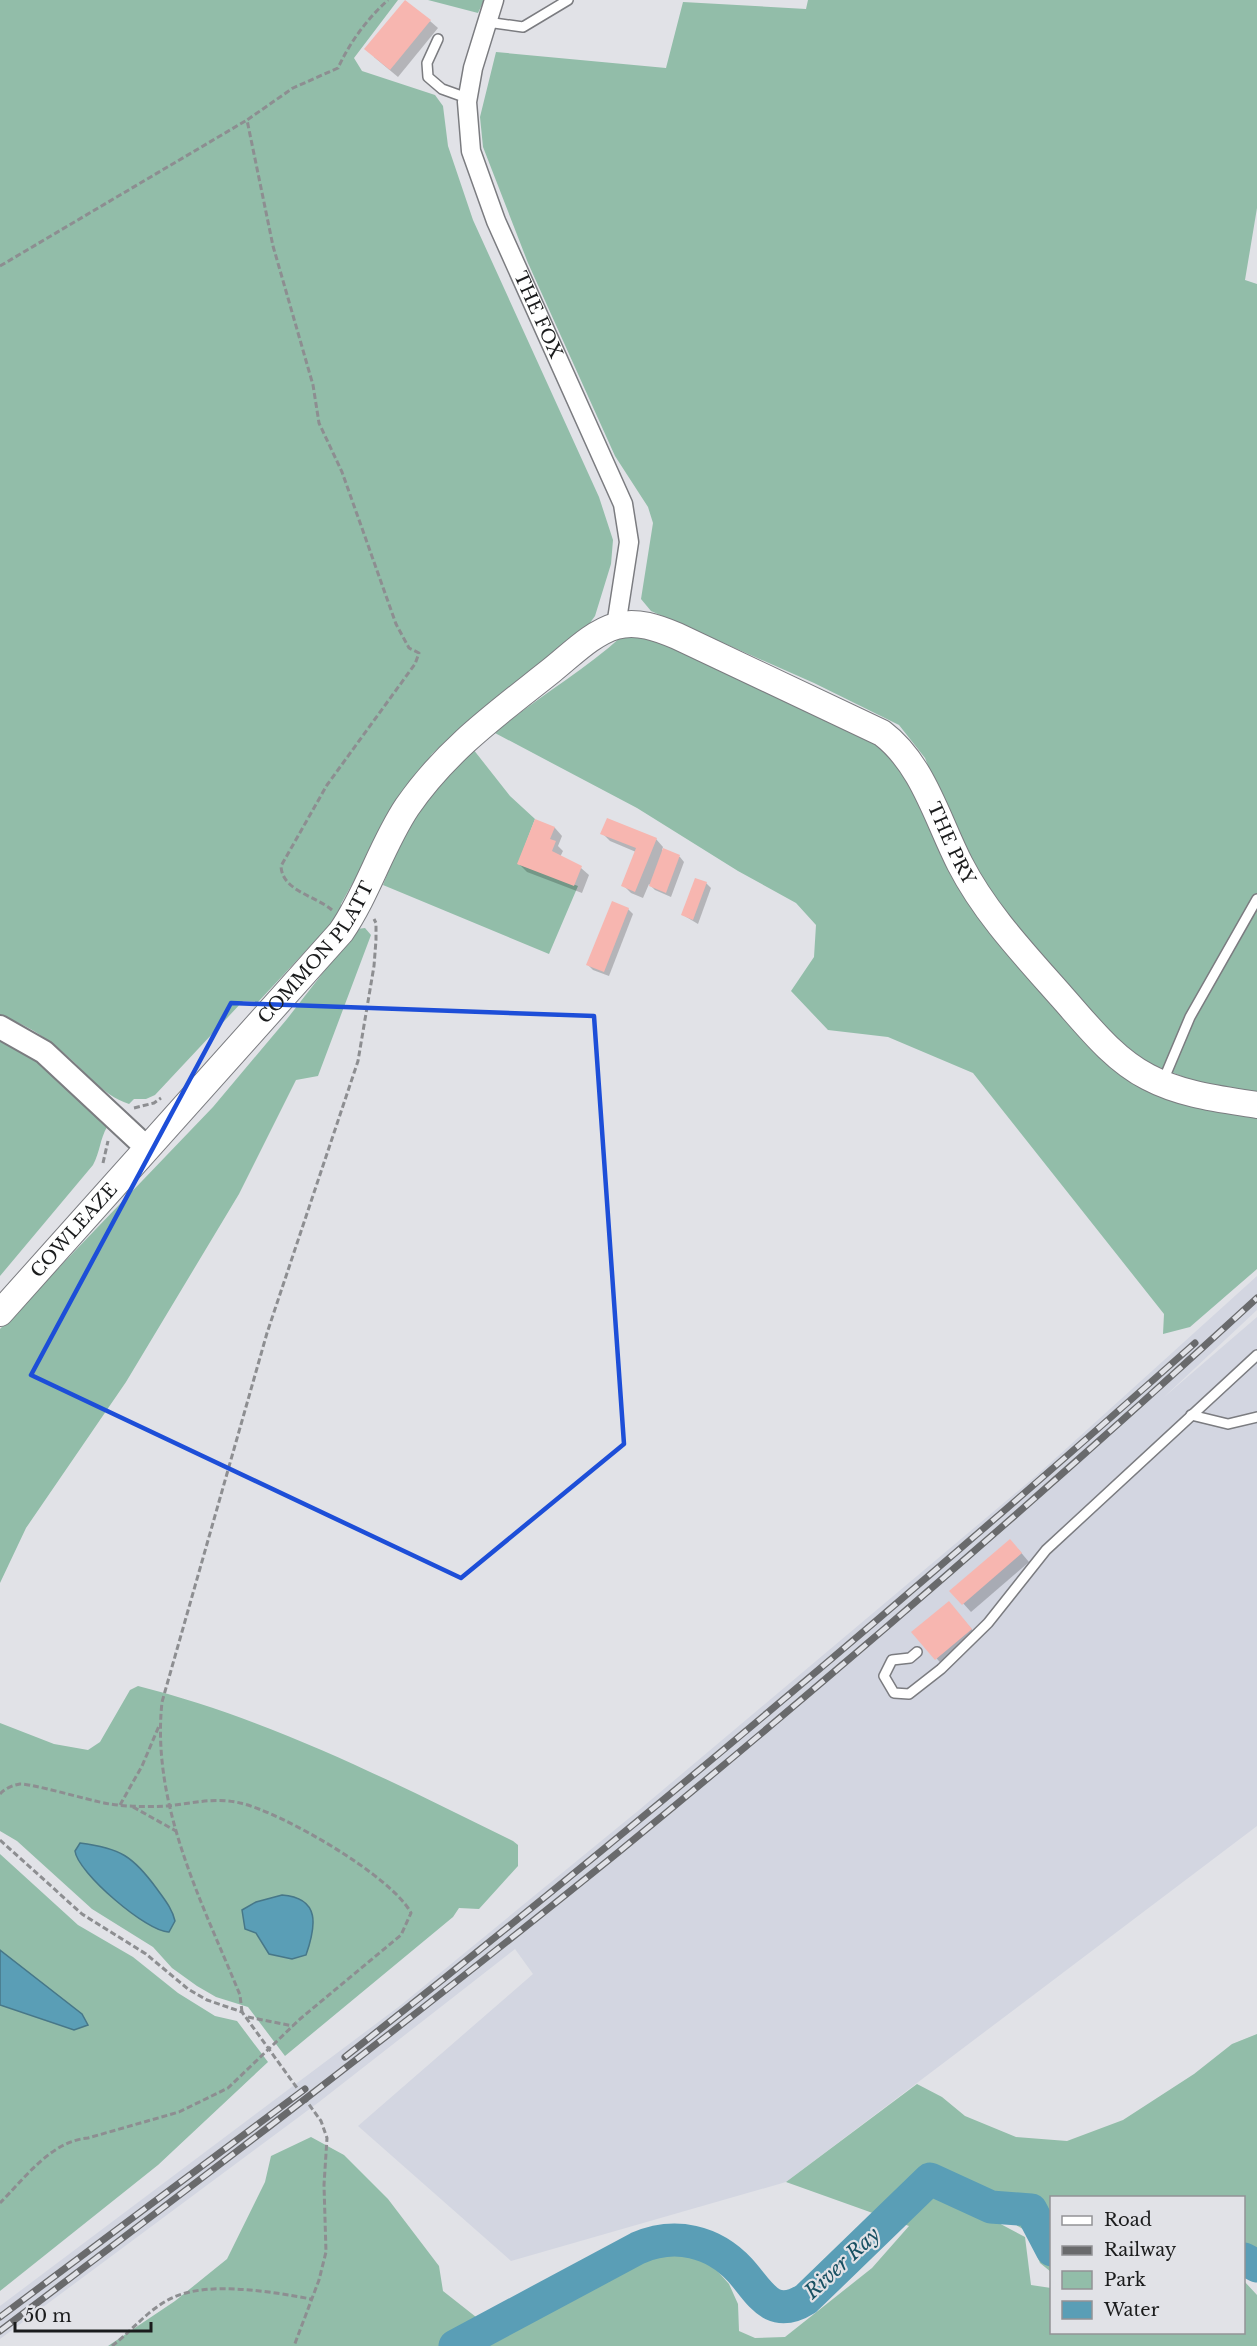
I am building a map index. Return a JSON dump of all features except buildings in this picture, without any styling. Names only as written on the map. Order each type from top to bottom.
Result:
[{"type":"main road","name":"THE PRY","points":[[616,626],[640,625],[677,636],[863,721],[894,742],[922,782],[959,863],[976,893],[1091,1029],[1132,1068],[1163,1084],[1194,1094],[1257,1105]]},
{"type":"main road","name":"COMMON PLATT","points":[[147,1148],[348,922],[406,810],[443,760],[593,638],[616,626]]},
{"type":"main road","name":"COWLEAZE","points":[[0,1313],[147,1148]]},
{"type":"street","name":"THE FOX","points":[[494,0],[467,98],[466,114],[471,151],[484,193],[626,516],[628,556],[616,626]]},
{"type":"street","points":[[0,1027],[44,1052],[147,1148]]},
{"type":"lane","points":[[487,22],[523,27],[567,0]]},
{"type":"lane","points":[[438,39],[427,63],[428,78],[442,89],[467,98]]},
{"type":"lane","points":[[1163,1084],[1171,1056],[1190,1017],[1257,899]]},
{"type":"lane","points":[[917,1652],[910,1658],[892,1660],[884,1676],[894,1693],[909,1694],[941,1669],[988,1623],[1047,1550],[1257,1355]]},
{"type":"lane","points":[[1191,1415],[1228,1425],[1257,1417]]},
{"type":"path","points":[[0,266],[247,120],[293,88],[338,68],[346,49],[374,13],[388,0]]},
{"type":"path","points":[[247,120],[273,246],[313,385],[319,423],[342,472],[396,624],[409,648],[419,653],[415,664],[327,785],[281,866],[281,873],[289,883],[306,896],[330,907],[338,917],[348,922]]},
{"type":"path","points":[[120,1805],[142,1766],[160,1725],[170,1672],[267,1333],[358,1061],[376,940],[376,923],[361,900]]},
{"type":"path","points":[[160,1725],[165,1787],[176,1831],[240,1995],[242,2012]]},
{"type":"path","points":[[0,1794],[2,1790],[21,1783],[120,1805],[170,1805],[206,1800],[225,1801],[269,1813],[345,1856],[405,1902],[411,1912],[401,1935],[292,2026],[228,2088],[204,2102],[179,2112],[88,2138],[74,2139],[57,2148],[0,2202]]},
{"type":"path","points":[[130,1806],[176,1831]]},
{"type":"path","points":[[0,1840],[82,1914],[146,1954],[188,1989],[222,2006],[242,2012],[248,2017],[321,2121],[327,2138],[324,2185],[326,2252],[294,2346]]},
{"type":"path","points":[[248,2017],[292,2026]]},
{"type":"path","points":[[112,2346],[141,2319],[174,2297],[197,2291],[279,2293],[311,2299]]},
{"type":"highlighted area","points":[[231,1003],[594,1016],[624,1444],[461,1578],[31,1375]]},
{"type":"shaded area","points":[[1257,1276],[1257,1310],[1163,1398],[1257,1317],[1257,1826],[786,2182],[511,2261],[358,2126],[533,1974],[515,1949],[319,2102],[0,2339],[0,2306],[401,2005],[639,1810],[1037,1475]]},
{"type":"green space","points":[[0,0],[398,0],[354,58],[362,71],[435,95],[443,106],[448,146],[473,220],[599,497],[613,540],[611,564],[595,616],[571,649],[460,729],[432,754],[389,817],[341,904],[343,911],[258,1002],[243,1001],[155,1095],[146,1099],[134,1099],[129,1104],[101,1087],[47,1039],[0,1015]]},
{"type":"green space","points":[[428,0],[484,0],[478,13]]},
{"type":"green space","points":[[808,0],[1257,0],[1257,208],[1245,280],[1257,284],[1257,1094],[1204,1085],[1146,1062],[1094,1019],[988,891],[949,818],[925,758],[899,725],[814,683],[651,611],[641,599],[653,523],[648,507],[615,456],[528,263],[483,147],[480,117],[496,52],[666,68],[683,2],[806,9]]},
{"type":"green space","points":[[622,636],[649,636],[877,739],[904,764],[956,871],[1100,1050],[1257,1113],[1257,1269],[1190,1327],[1163,1334],[1164,1314],[973,1073],[888,1037],[828,1030],[791,991],[814,957],[816,925],[796,903],[738,871],[637,808],[495,733]]},
{"type":"green space","points":[[473,749],[510,796],[535,819],[518,864],[578,886],[549,954],[383,885],[396,851],[428,795]]},
{"type":"green space","points":[[365,928],[371,935],[318,1076],[296,1080],[239,1194],[126,1382],[26,1528],[0,1583],[0,1329],[213,1107],[287,1019],[357,929]]},
{"type":"green space","points":[[0,1036],[24,1050],[107,1127],[93,1165],[0,1276]]},
{"type":"green space","points":[[138,1686],[235,1716],[376,1774],[513,1841],[518,1845],[518,1866],[479,1909],[459,1908],[453,1917],[285,2056],[248,2007],[216,1997],[197,1986],[172,1968],[153,1947],[92,1909],[17,1841],[0,1831],[0,1723],[54,1744],[88,1750],[100,1742],[130,1690]]},
{"type":"green space","points":[[0,1854],[78,1925],[133,1957],[178,1993],[215,2016],[237,2021],[268,2062],[158,2165],[0,2291]]},
{"type":"green space","points":[[1257,2034],[1257,2281],[1245,2266],[1245,2196],[1050,2196],[1050,2271],[1040,2263],[1028,2232],[1006,2219],[993,2220],[1025,2237],[1031,2285],[1050,2288],[1050,2334],[1245,2334],[1245,2282],[1257,2295],[1257,2346],[487,2346],[613,2274],[670,2249],[705,2257],[729,2284],[738,2304],[739,2331],[755,2338],[785,2337],[872,2268],[909,2226],[786,2182],[917,2084],[942,2097],[965,2116],[1016,2137],[1067,2141],[1123,2120],[1194,2074],[1232,2044]]},
{"type":"green space","points":[[311,2137],[344,2155],[388,2199],[439,2266],[443,2291],[476,2317],[475,2329],[445,2346],[108,2346],[175,2301],[227,2259],[265,2182],[271,2156]]},
{"type":"water","points":[[80,1843],[116,1851],[133,1861],[168,1904],[175,1921],[169,1932],[146,1923],[100,1886],[79,1861],[75,1851]]},
{"type":"water","points":[[282,1895],[295,1897],[304,1902],[312,1915],[312,1934],[306,1955],[292,1959],[269,1954],[256,1933],[245,1929],[242,1910],[256,1902]]},
{"type":"water","points":[[0,1950],[82,2014],[88,2025],[74,2030],[0,2005]]},
{"type":"waterway","name":"River Ray","points":[[455,2346],[638,2248],[666,2241],[679,2240],[706,2246],[729,2260],[767,2301],[784,2307],[794,2305],[806,2299],[930,2179],[991,2207],[1031,2210],[1050,2246]]},
{"type":"waterway","name":"River Ray","points":[[1245,2260],[1257,2266]]},
{"type":"railway","points":[[0,2331],[390,2033],[621,1850],[943,1578],[1257,1298]]},
{"type":"railway","points":[[345,2057],[562,1883],[881,1617],[1195,1343]]},
{"type":"railway","points":[[0,2317],[305,2089]]}]
